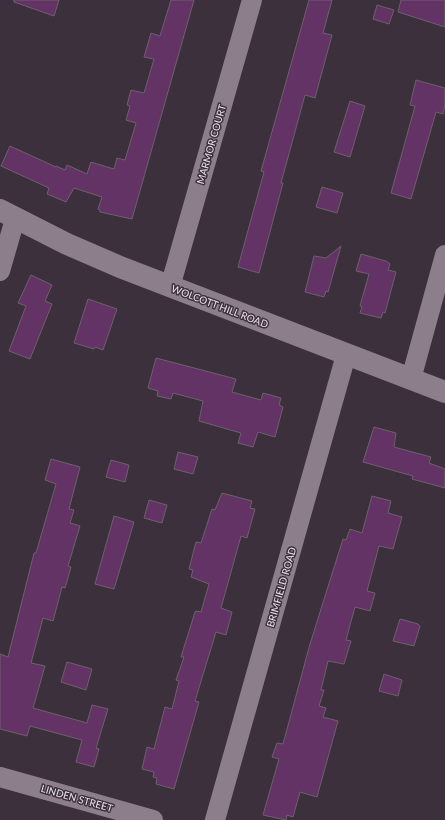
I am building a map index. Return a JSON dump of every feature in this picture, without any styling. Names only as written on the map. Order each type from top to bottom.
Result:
[{"type":"street","name":"MARMOR COURT","points":[[170,287],[252,0]]},
{"type":"street","name":"WOLCOTT HILL ROAD","points":[[8,214],[114,264],[170,287],[445,392]]},
{"type":"street","points":[[0,271],[8,214]]},
{"type":"street","points":[[411,379],[445,255]]},
{"type":"street","name":"BRIMFIELD ROAD","points":[[215,820],[346,355]]},
{"type":"street","name":"LINDEN STREET","points":[[0,777],[153,820]]},
{"type":"building","points":[[14,0],[59,0],[54,16],[14,2]]},
{"type":"building","points":[[171,0],[194,0],[132,219],[100,212],[98,209],[102,197],[74,188],[66,202],[47,194],[49,188],[1,166],[10,146],[56,167],[65,170],[67,165],[87,174],[91,162],[114,169],[117,158],[125,160],[136,123],[126,120],[130,106],[127,105],[131,90],[144,93],[154,59],[144,57],[151,33],[160,36]]},
{"type":"building","points":[[309,0],[332,0],[323,33],[332,35],[315,98],[305,95],[281,183],[283,183],[259,273],[238,267],[264,172],[261,171]]},
{"type":"building","points":[[401,0],[445,0],[445,27],[398,12]]},
{"type":"building","points":[[377,5],[394,10],[389,24],[373,19]]},
{"type":"building","points":[[416,80],[445,88],[445,104],[443,114],[436,112],[411,199],[391,193],[415,106],[410,105]]},
{"type":"building","points":[[350,101],[365,106],[350,157],[334,152]]},
{"type":"building","points":[[322,187],[343,193],[337,213],[316,207]]},
{"type":"building","points":[[341,246],[328,292],[326,291],[324,297],[305,292],[314,256],[326,258]]},
{"type":"building","points":[[361,254],[386,261],[390,264],[388,270],[396,272],[385,313],[383,312],[381,318],[360,313],[362,307],[360,306],[369,274],[356,271]]},
{"type":"building","points":[[31,275],[52,285],[45,301],[52,304],[30,359],[9,351],[26,306],[18,303]]},
{"type":"building","points":[[88,299],[117,309],[103,350],[74,343]]},
{"type":"building","points":[[156,358],[236,379],[232,392],[261,400],[263,393],[281,398],[279,405],[283,407],[275,437],[258,432],[253,447],[238,443],[241,433],[199,421],[203,401],[173,393],[171,399],[157,396],[158,391],[148,388]]},
{"type":"building","points":[[374,427],[396,433],[394,447],[431,457],[429,463],[445,469],[445,488],[412,479],[413,476],[363,462]]},
{"type":"building","points":[[178,452],[198,457],[193,474],[174,469]]},
{"type":"building","points":[[51,459],[80,467],[69,509],[74,510],[70,523],[80,526],[68,566],[71,567],[65,588],[62,587],[53,621],[43,618],[31,663],[45,666],[33,708],[87,723],[92,705],[108,709],[96,748],[99,749],[94,767],[76,762],[82,740],[30,726],[27,736],[0,729],[0,654],[8,657],[34,553],[36,553],[56,484],[45,480]]},
{"type":"building","points":[[111,460],[129,465],[125,482],[106,477]]},
{"type":"building","points":[[222,493],[252,501],[250,508],[255,509],[247,538],[241,536],[221,608],[232,612],[226,635],[216,632],[195,701],[199,702],[174,789],[156,784],[157,778],[153,777],[154,772],[142,769],[147,747],[154,749],[165,707],[172,709],[179,681],[176,680],[184,657],[181,657],[195,612],[201,612],[209,584],[191,577],[193,570],[189,569],[196,542],[201,543],[212,509],[215,510]]},
{"type":"building","points":[[372,496],[391,501],[388,513],[402,517],[393,549],[379,546],[367,591],[375,593],[370,611],[355,607],[346,640],[351,641],[344,664],[328,661],[321,690],[324,690],[319,706],[326,708],[323,717],[338,721],[317,797],[300,792],[293,817],[287,815],[286,820],[263,815],[279,759],[272,757],[277,743],[283,744],[310,644],[343,539],[346,540],[350,529],[362,533]]},
{"type":"building","points":[[149,500],[167,505],[162,523],[144,518]]},
{"type":"building","points":[[114,516],[134,522],[114,589],[95,584]]},
{"type":"building","points":[[400,619],[418,624],[420,626],[414,646],[393,641]]},
{"type":"building","points":[[67,662],[92,669],[86,690],[61,682]]},
{"type":"building","points":[[384,674],[402,680],[398,696],[379,691]]}]
